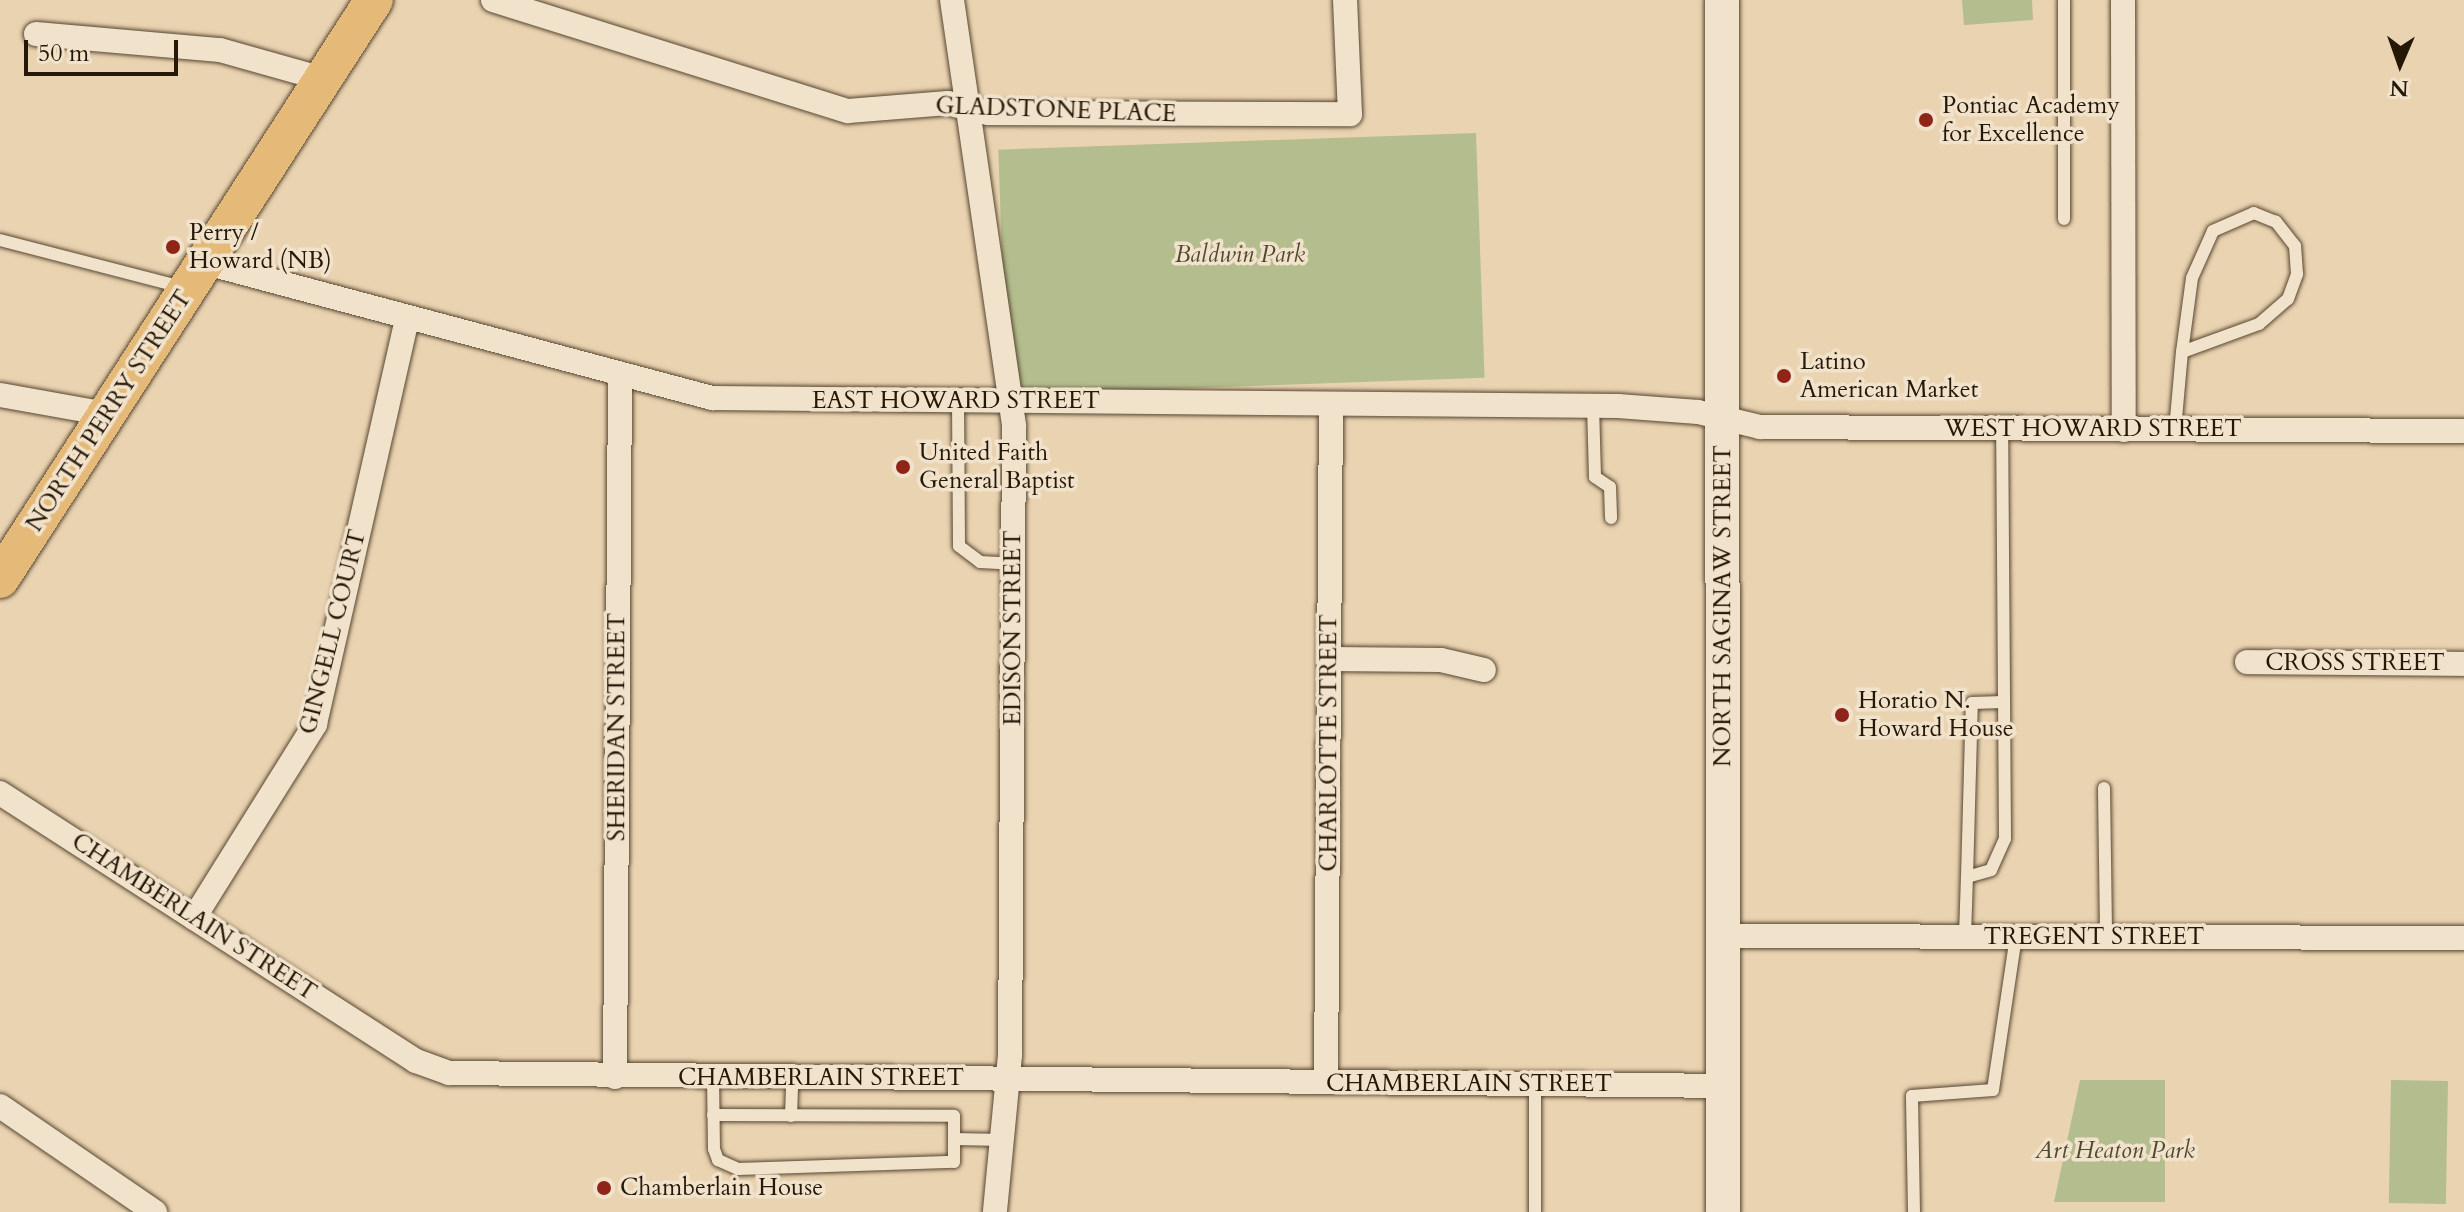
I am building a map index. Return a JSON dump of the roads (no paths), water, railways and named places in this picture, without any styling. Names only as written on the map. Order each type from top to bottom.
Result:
[{"type":"main road","name":"NORTH PERRY STREET","points":[[0,579],[374,0]]},
{"type":"street","name":"GLADSTONE PLACE","points":[[493,0],[848,111],[948,103],[968,109],[1350,114],[1345,0]]},
{"type":"street","name":"EDISON STREET","points":[[952,0],[1010,401],[1013,564],[1008,1080],[995,1212]]},
{"type":"street","name":"NORTH SAGINAW STREET","points":[[1722,0],[1723,1212]]},
{"type":"street","points":[[2123,0],[2124,430]]},
{"type":"street","points":[[36,34],[220,50],[323,79]]},
{"type":"street","name":"EAST HOWARD STREET","points":[[197,276],[407,319],[620,378],[723,399],[1593,405],[1723,418]]},
{"type":"street","name":"GINGELL COURT","points":[[194,918],[315,724],[407,319]]},
{"type":"street","name":"SHERIDAN STREET","points":[[615,1077],[620,378]]},
{"type":"street","points":[[0,395],[107,414]]},
{"type":"street","name":"CHARLOTTE STREET","points":[[1326,1082],[1331,404]]},
{"type":"street","name":"WEST HOWARD STREET","points":[[1723,418],[1760,427],[2464,431]]},
{"type":"street","points":[[1329,659],[1441,660],[1484,670]]},
{"type":"street","name":"CROSS STREET","points":[[2247,662],[2464,664]]},
{"type":"street","name":"CHAMBERLAIN STREET","points":[[0,793],[432,1069],[615,1077],[1723,1086]]},
{"type":"street","name":"TREGENT STREET","points":[[1724,936],[2464,938]]},
{"type":"street","points":[[0,1106],[155,1212]]},
{"type":"lane","points":[[2064,0],[2064,219]]},
{"type":"lane","points":[[2175,430],[2182,352],[2192,278],[2213,231],[2254,213],[2276,222],[2295,246],[2297,274],[2288,299],[2259,324],[2182,352]]},
{"type":"lane","points":[[0,240],[197,276]]},
{"type":"lane","points":[[958,401],[959,546],[980,562],[1013,564]]},
{"type":"lane","points":[[1593,405],[1595,477],[1610,487],[1611,518]]},
{"type":"lane","points":[[1967,877],[1991,870],[2005,839],[2002,429]]},
{"type":"lane","points":[[1965,936],[1972,703],[2003,702]]},
{"type":"lane","points":[[2104,788],[2106,936]]},
{"type":"lane","points":[[1914,1212],[1912,1096],[1993,1090],[2016,936]]},
{"type":"lane","points":[[713,1077],[713,1115],[718,1160],[738,1169],[954,1162],[954,1116],[713,1115]]},
{"type":"lane","points":[[791,1116],[792,1078]]},
{"type":"lane","points":[[1535,1084],[1535,1212]]},
{"type":"lane","points":[[954,1139],[1003,1140]]},
{"type":"place","name":"Pontiac Academy for Excellence","points":[[1926,120]]},
{"type":"place","name":"Perry / Howard (NB)","points":[[173,247]]},
{"type":"place","name":"Latino American Market","points":[[1784,376]]},
{"type":"place","name":"United Faith General Baptist","points":[[903,467]]},
{"type":"place","name":"Horatio N. Howard House","points":[[1842,715]]},
{"type":"place","name":"Chamberlain House","points":[[604,1188]]},
{"type":"park label","name":"Baldwin Park","points":[[1240,255]]},
{"type":"park label","name":"Art Heaton Park","points":[[2115,1151]]}]
